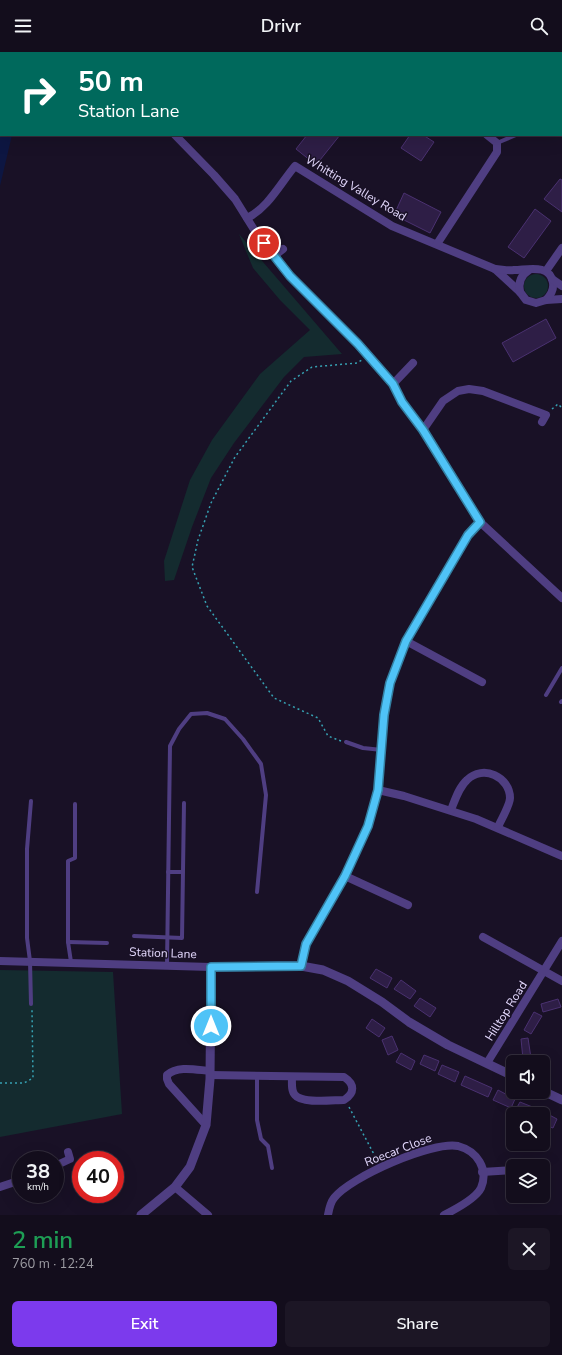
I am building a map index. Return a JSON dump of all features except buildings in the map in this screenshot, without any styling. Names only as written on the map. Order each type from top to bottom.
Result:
[{"type":"street","points":[[176,136],[235,199],[258,236]]},
{"type":"street","points":[[437,244],[497,152],[497,143],[488,136]]},
{"type":"street","name":"Whitting Valley Road","points":[[247,218],[256,214],[295,166],[392,226],[494,269],[520,292],[522,296],[531,302],[562,299]]},
{"type":"street","points":[[264,243],[290,276],[368,355],[393,384],[402,402],[423,430],[480,522],[562,598]]},
{"type":"street","points":[[562,248],[546,271],[552,279],[562,286]]},
{"type":"street","points":[[274,256],[283,249]]},
{"type":"street","name":"Whitting Valley Road","points":[[494,269],[529,270],[538,268],[546,271]]},
{"type":"street","points":[[520,292],[519,281],[525,272],[529,270]]},
{"type":"street","points":[[546,300],[553,290],[552,279]]},
{"type":"street","points":[[393,384],[413,363]]},
{"type":"street","points":[[423,430],[443,401],[458,391],[469,389],[483,391],[544,418]]},
{"type":"street","points":[[301,966],[306,944],[345,876],[368,826],[378,790],[384,715],[390,683],[406,641],[468,535],[480,522]]},
{"type":"street","points":[[406,641],[482,682]]},
{"type":"street","points":[[451,810],[458,793],[468,779],[482,772],[498,776],[507,785],[510,799],[498,827]]},
{"type":"street","points":[[378,790],[451,810],[498,827],[562,856]]},
{"type":"street","points":[[345,876],[408,906]]},
{"type":"street","points":[[483,937],[562,981]]},
{"type":"street","name":"Hilltop Road","points":[[487,1063],[545,971],[562,941]]},
{"type":"street","name":"Station Lane","points":[[0,961],[211,967],[301,966],[323,970],[348,981],[382,1002],[409,1022],[448,1045],[506,1072]]},
{"type":"street","points":[[141,1215],[176,1187],[190,1167],[206,1126],[210,1073],[211,967]]},
{"type":"street","points":[[206,1126],[169,1084],[167,1075],[172,1071],[177,1069],[257,1076],[344,1077],[350,1081],[352,1085],[352,1093],[345,1100],[302,1100],[296,1096],[293,1091],[292,1077]]},
{"type":"street","points":[[550,1094],[562,1100]]},
{"type":"street","name":"Roecar Close","points":[[328,1215],[334,1198],[355,1180],[381,1167],[440,1147],[457,1146],[470,1151],[480,1160],[482,1172]]},
{"type":"street","points":[[64,1162],[70,1159],[68,1152]]},
{"type":"street","points":[[444,1215],[454,1213],[472,1199],[480,1188],[482,1172],[506,1170]]},
{"type":"street","points":[[0,1186],[12,1183]]},
{"type":"street","points":[[176,1187],[208,1215]]},
{"type":"lane","points":[[497,143],[514,136]]},
{"type":"lane","points":[[546,695],[562,668]]},
{"type":"lane","points":[[167,966],[170,746],[179,729],[191,714],[207,713],[225,720],[243,739],[261,764],[266,795],[257,892]]},
{"type":"lane","points":[[346,742],[363,748],[382,750]]},
{"type":"lane","points":[[31,802],[27,864],[27,938],[30,961],[31,1004]]},
{"type":"lane","points":[[134,936],[182,938],[184,803]]},
{"type":"lane","points":[[71,962],[68,942],[68,861],[75,858],[75,804]]},
{"type":"lane","points":[[168,872],[183,872]]},
{"type":"lane","points":[[68,942],[107,942]]},
{"type":"lane","points":[[257,1076],[257,1120],[261,1139],[268,1146],[272,1168]]},
{"type":"path","points":[[346,742],[328,736],[318,718],[274,698],[207,606],[192,567],[198,540],[210,503],[231,464],[291,381],[312,367],[357,363],[368,355]]},
{"type":"path","points":[[544,418],[558,404],[562,408]]},
{"type":"path","points":[[0,1083],[24,1083],[33,1078],[31,1004]]},
{"type":"path","points":[[345,1100],[381,1167]]},
{"type":"green space","points":[[239,234],[342,354],[304,357],[284,377],[234,443],[211,478],[174,580],[165,581],[164,561],[190,480],[212,440],[260,374],[310,330],[280,300],[253,268]]},
{"type":"green space","points":[[536,274],[544,278],[548,286],[544,294],[536,298],[528,294],[524,286],[528,278]]},
{"type":"green space","points":[[0,970],[113,972],[122,1114],[0,1137]]},
{"type":"shaded area","points":[[0,136],[12,136],[0,186]]},
{"type":"route","points":[[211,1026],[211,967],[301,966],[306,944],[345,876],[368,826],[378,790],[384,715],[390,683],[406,641],[468,535],[480,522],[423,430],[402,402],[393,384],[358,344],[290,276],[264,243]]}]
